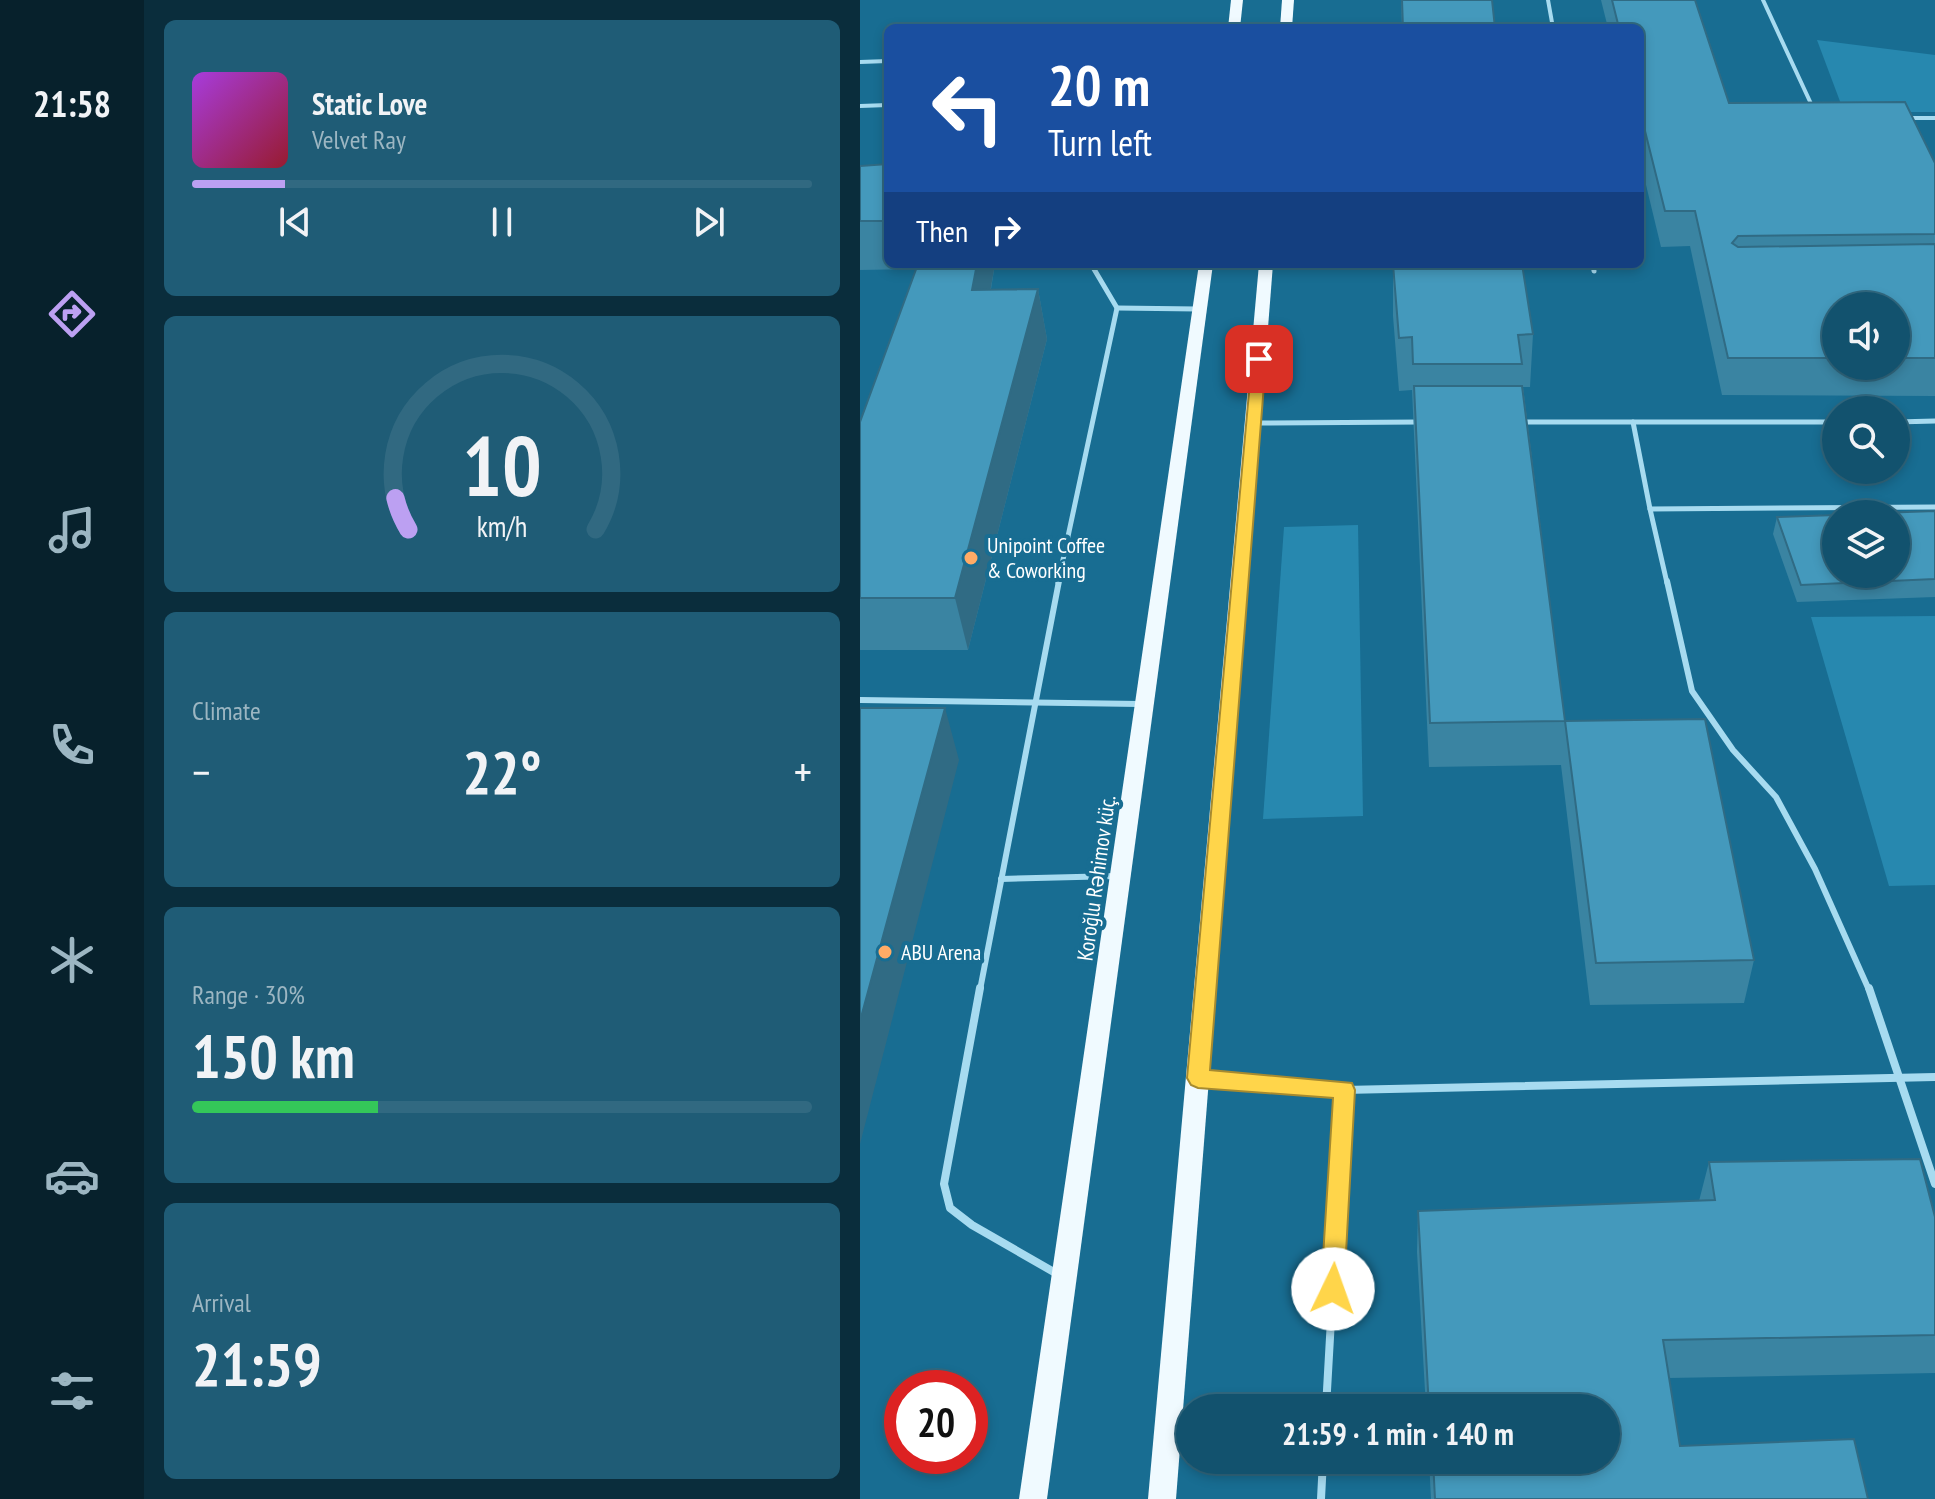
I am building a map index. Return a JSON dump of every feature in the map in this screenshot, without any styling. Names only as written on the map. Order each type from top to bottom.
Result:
[{"type":"main road","points":[[1234,24],[1237,0]]},
{"type":"main road","points":[[1286,24],[1288,0]]},
{"type":"main road","name":"Koroğlu Rəhimov küç.","points":[[1033,1499],[1147,704],[1206,268]]},
{"type":"main road","points":[[1162,1499],[1266,268]]},
{"type":"lane","points":[[1548,0],[1552,24]]},
{"type":"lane","points":[[1763,0],[1811,107],[1820,111]]},
{"type":"lane","points":[[860,62],[884,61]]},
{"type":"lane","points":[[860,106],[884,105]]},
{"type":"lane","points":[[1906,118],[1935,118]]},
{"type":"lane","points":[[1064,1278],[972,1225],[950,1208],[944,1184],[1033,702],[1117,308],[1093,268]]},
{"type":"lane","points":[[1117,308],[1201,309]]},
{"type":"lane","points":[[1910,422],[1935,421]]},
{"type":"lane","points":[[1254,423],[1428,422]]},
{"type":"lane","points":[[1507,422],[1822,422]]},
{"type":"lane","points":[[1633,422],[1692,691],[1733,750],[1776,797],[1815,869],[1867,983],[1935,1184]]},
{"type":"lane","points":[[1650,509],[1935,507]]},
{"type":"lane","points":[[860,700],[1147,704]]},
{"type":"lane","points":[[1001,879],[1122,876]]},
{"type":"lane","points":[[1198,1078],[1344,1090],[1935,1077]]},
{"type":"lane","points":[[1327,1394],[1344,1090]]},
{"type":"lane","points":[[1321,1499],[1322,1474]]},
{"type":"shaded area","points":[[1817,40],[1935,55],[1935,112],[1844,112]]},
{"type":"shaded area","points":[[1358,525],[1363,816],[1263,819],[1284,527]]},
{"type":"shaded area","points":[[1935,616],[1935,885],[1889,886],[1811,617]]},
{"type":"building","points":[[1402,0],[1492,0],[1495,24],[1403,24]]},
{"type":"building","points":[[1612,0],[1695,0],[1729,103],[1905,102],[1935,163],[1935,234],[1738,236],[1732,243],[1738,247],[1935,244],[1935,358],[1910,358],[1910,292],[1822,292],[1822,358],[1728,358],[1695,211],[1665,211],[1644,127],[1644,24],[1618,24]]},
{"type":"building","points":[[884,164],[884,221],[860,221],[860,166]]},
{"type":"building","points":[[917,268],[976,268],[972,290],[1038,289],[955,598],[860,598],[860,422]]},
{"type":"building","points":[[1393,268],[1523,268],[1533,334],[1518,335],[1522,364],[1413,364],[1412,337],[1399,338]]},
{"type":"building","points":[[1414,386],[1522,386],[1565,721],[1430,723]]},
{"type":"building","points":[[1935,511],[1935,579],[1910,580],[1910,512]]},
{"type":"building","points":[[1822,515],[1822,584],[1801,585],[1777,517]]},
{"type":"building","points":[[860,708],[945,708],[860,1021]]},
{"type":"building","points":[[1705,719],[1754,960],[1596,963],[1565,721]]},
{"type":"building","points":[[1920,1159],[1935,1217],[1935,1335],[1663,1340],[1680,1446],[1854,1439],[1868,1499],[1435,1499],[1434,1474],[1620,1474],[1620,1394],[1428,1394],[1418,1211],[1715,1200],[1709,1162]]},
{"type":"place","name":"Unipoint Coffee & Coworking","points":[[971,558]]},
{"type":"place","name":"ABU Arena","points":[[885,952]]},
{"type":"route","points":[[1259,359],[1198,1078],[1344,1090],[1333,1289]]}]
